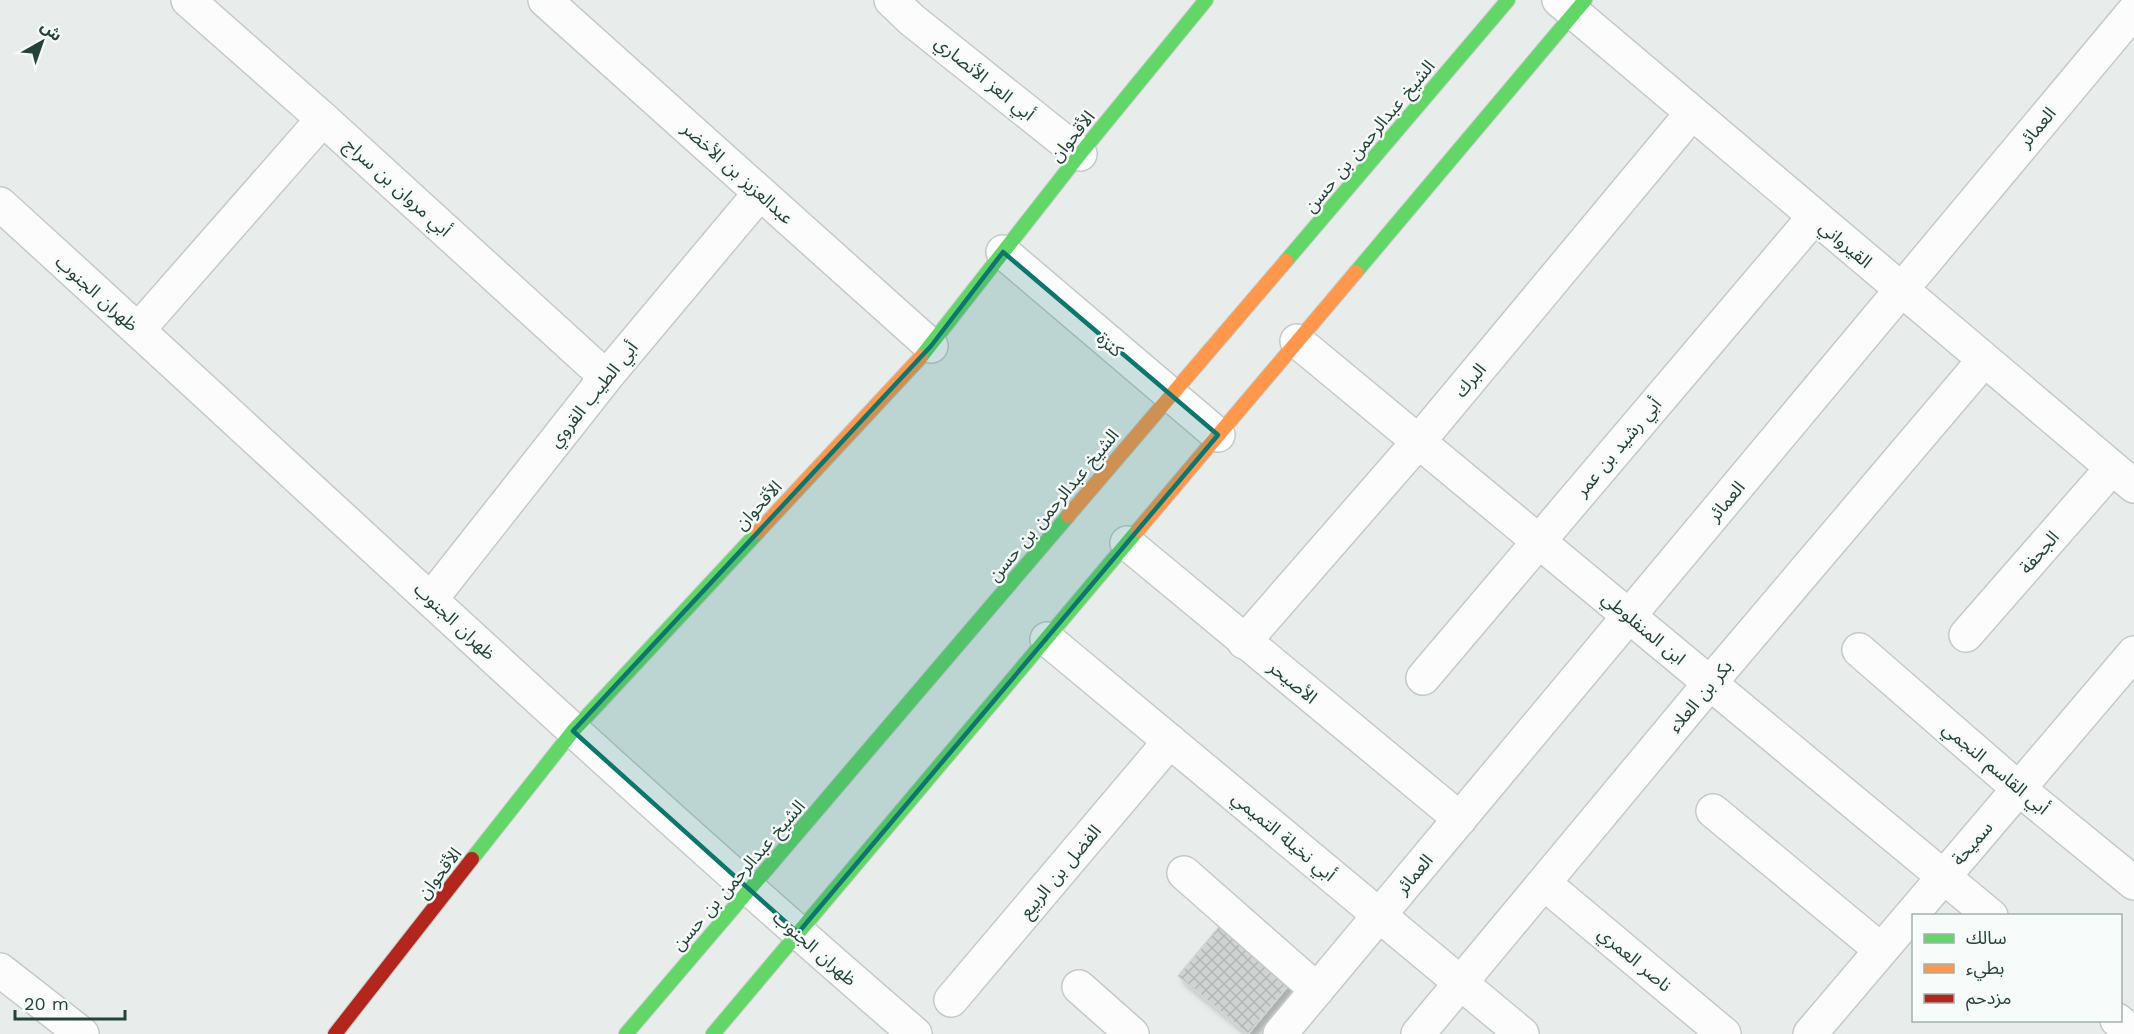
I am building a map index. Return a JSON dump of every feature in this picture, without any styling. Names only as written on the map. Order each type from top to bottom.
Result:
[{"type":"street","name":"عبدالعزيز بن الأخضر","points":[[546,0],[931,346]]},
{"type":"street","name":"الأقحوان","points":[[335,1034],[573,731],[931,346],[1080,154],[1206,0]]},
{"type":"street","name":"الشيخ عبدالرحمن بن حسن","points":[[626,1034],[1508,0]]},
{"type":"street","name":"القيرواني","points":[[1572,4],[1692,113],[2123,477]]},
{"type":"street","points":[[713,1034],[1298,340],[1572,4]]},
{"type":"street","name":"أبي مروان بن سراج","points":[[206,6],[322,119],[606,377]]},
{"type":"street","name":"أبي العز الأنصاري","points":[[911,6],[1080,154]]},
{"type":"street","name":"العمائر","points":[[1280,1034],[2134,11]]},
{"type":"street","name":"البرك","points":[[1244,642],[1419,441],[1692,113]]},
{"type":"street","points":[[138,330],[322,119]]},
{"type":"street","name":"أبي الطيب القروي","points":[[431,599],[606,377],[760,193]]},
{"type":"street","name":"ظهران الجنوب","points":[[0,204],[573,731],[749,890],[915,1034]]},
{"type":"street","name":"أبي رشيد بن عمر","points":[[1423,678],[1814,217]]},
{"type":"street","name":"كنزة","points":[[1003,252],[1218,435]]},
{"type":"street","name":"ابن المنفلوطي","points":[[1298,340],[1990,914]]},
{"type":"street","name":"بكر بن العلاء","points":[[1418,1034],[1710,683],[1984,360]]},
{"type":"street","name":"الجحفة","points":[[1966,635],[2123,477]]},
{"type":"street","name":"الأصيحر","points":[[1127,543],[1460,819]]},
{"type":"street","name":"أبي نخيلة التميمي","points":[[1047,639],[1522,1034]]},
{"type":"street","name":"أبي القاسم النجمي","points":[[1859,650],[2019,789],[2134,883]]},
{"type":"street","name":"سميحة","points":[[1912,914],[2134,653]]},
{"type":"street","name":"الفضل بن الربيع","points":[[951,1000],[1170,741]]},
{"type":"street","points":[[1713,811],[1881,951]]},
{"type":"street","points":[[1185,873],[1317,990]]},
{"type":"street","name":"ناصر العمري","points":[[1545,884],[1724,1034]]},
{"type":"street","name":"سميحة","points":[[1810,1034],[1912,915]]},
{"type":"street","points":[[0,970],[82,1034]]},
{"type":"street","points":[[1079,987],[1132,1034]]},
{"type":"street","points":[[2119,1022],[2134,1034]]},
{"type":"highlighted area","points":[[1003,252],[1218,435],[798,933],[573,731],[931,346]]},
{"type":"building","points":[[1227,917],[1297,975],[1248,1034],[1178,976]]},
{"type":"traffic: fast","points":[[921,357],[1080,154],[1206,0]]},
{"type":"traffic: fast","points":[[1286,261],[1508,0]]},
{"type":"traffic: fast","points":[[1356,272],[1585,0]]},
{"type":"traffic: fast","points":[[626,1034],[1068,516]]},
{"type":"traffic: fast","points":[[713,1034],[1138,530]]},
{"type":"traffic: fast","points":[[472,859],[573,731],[758,532]]},
{"type":"traffic: slow","points":[[1068,516],[1286,261]]},
{"type":"traffic: slow","points":[[1138,530],[1356,272]]},
{"type":"traffic: slow","points":[[758,532],[921,357]]},
{"type":"traffic: jam","points":[[335,1034],[472,859]]}]
